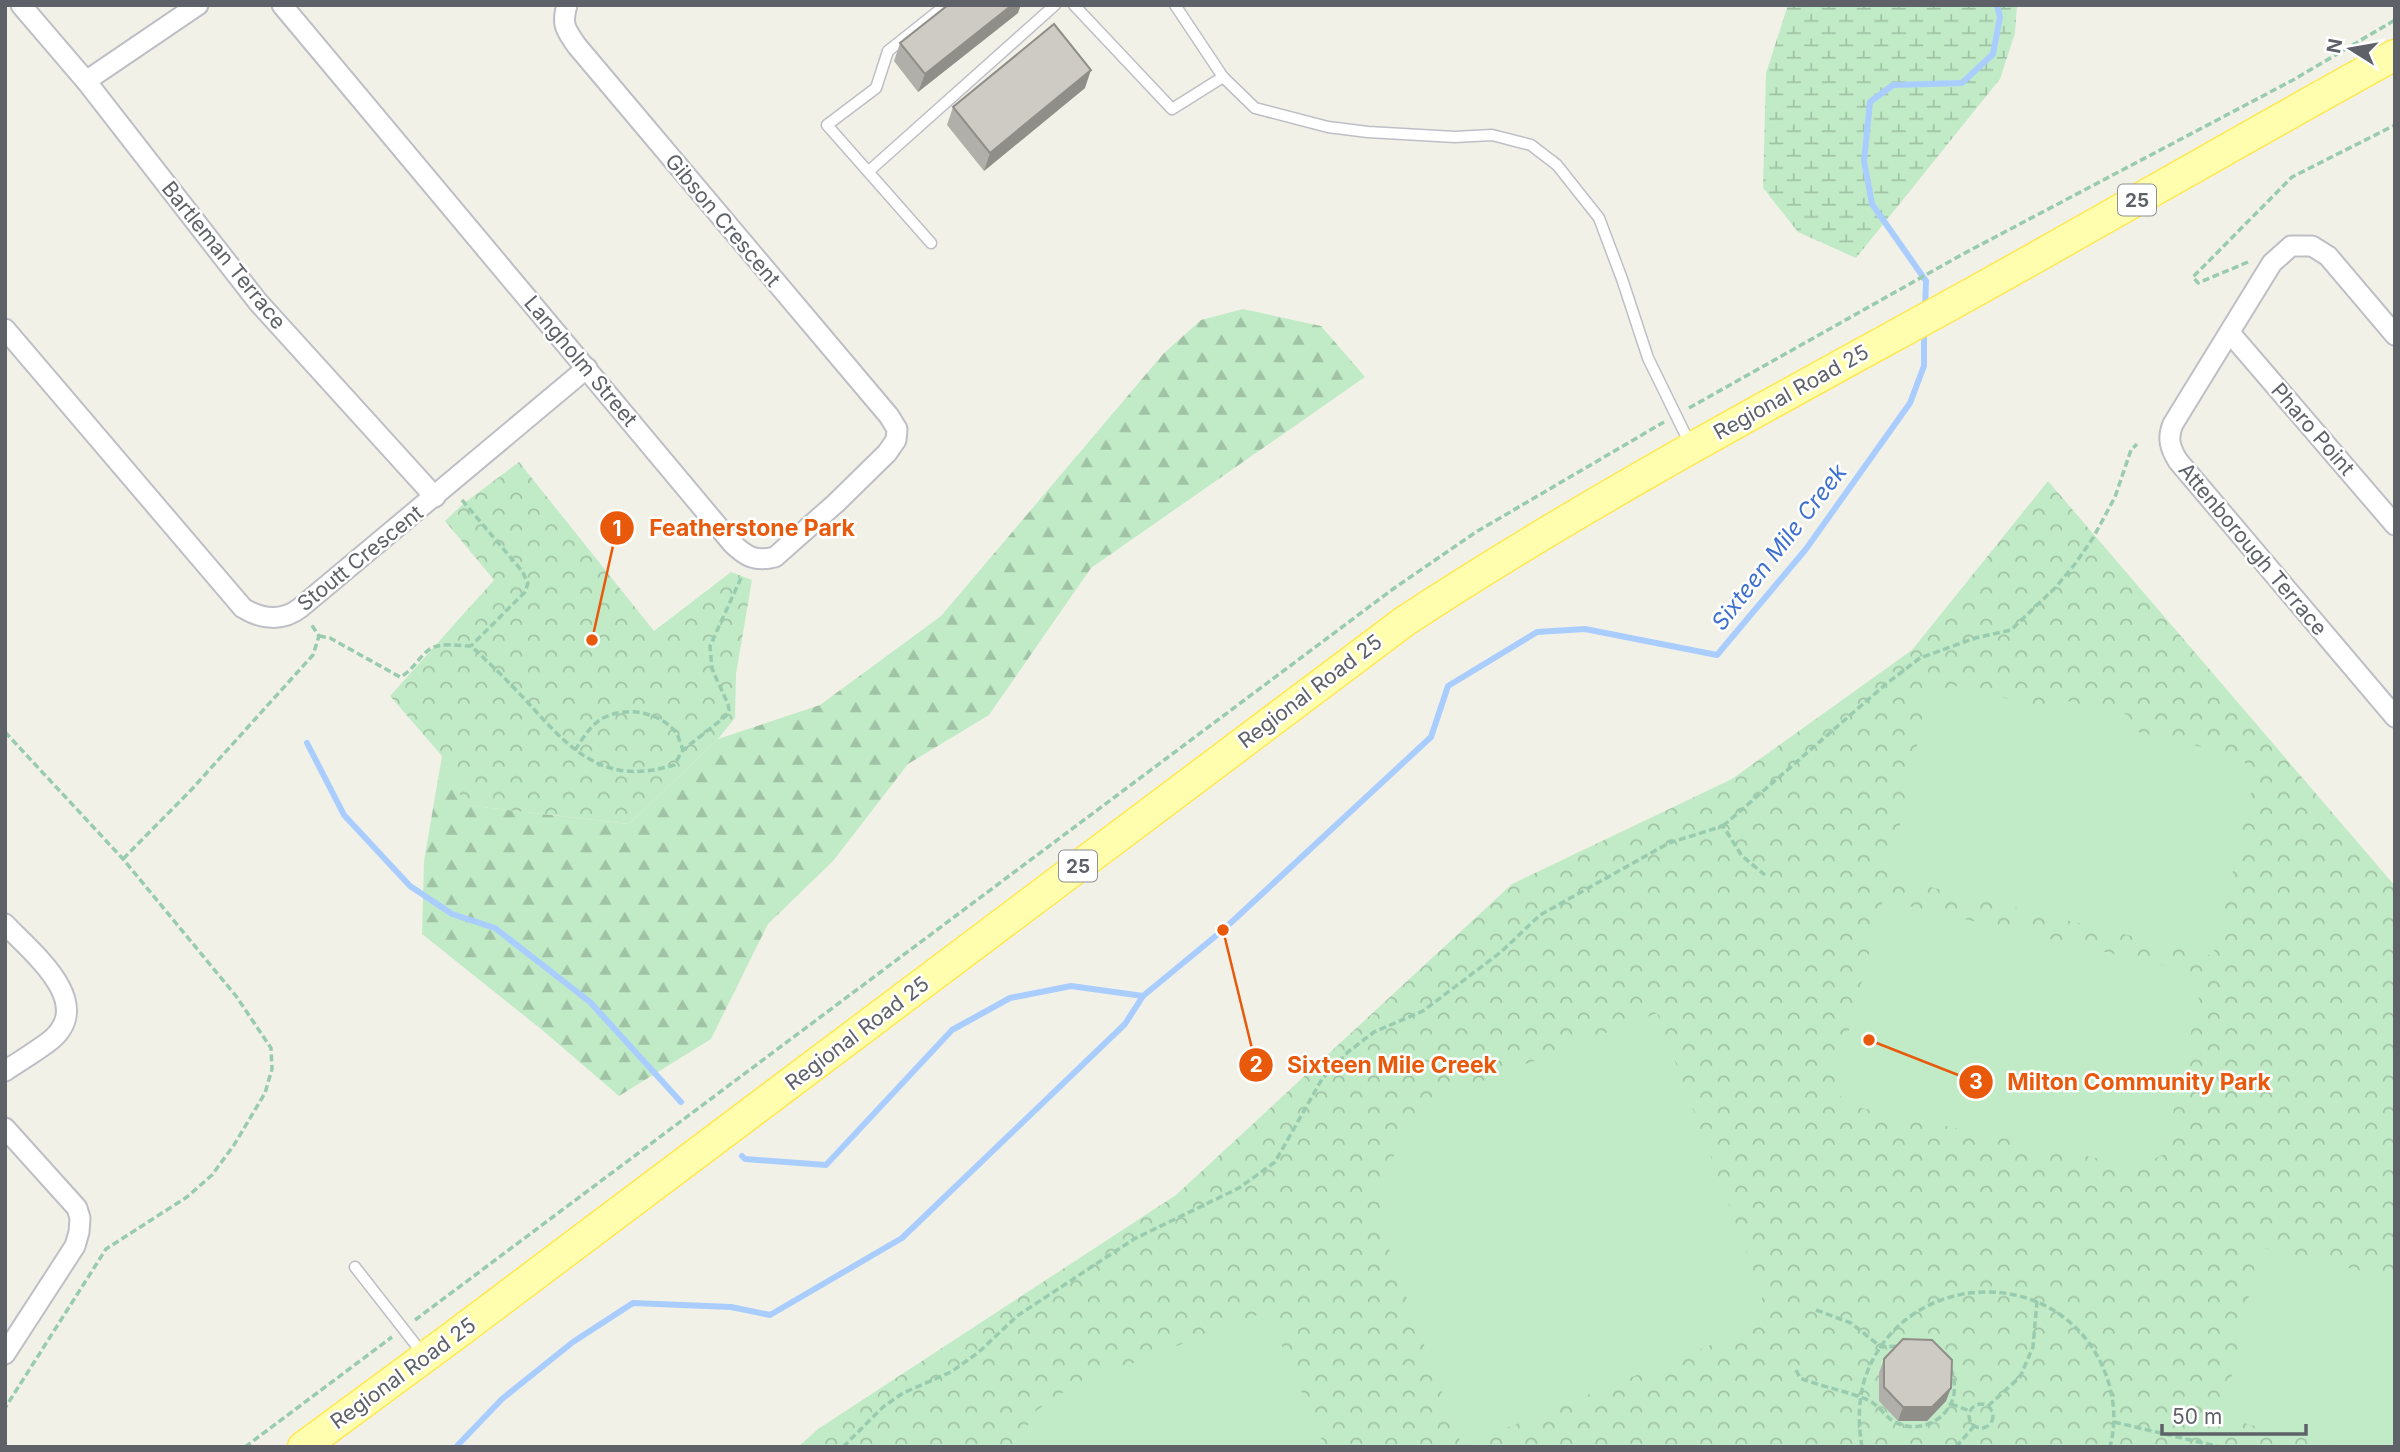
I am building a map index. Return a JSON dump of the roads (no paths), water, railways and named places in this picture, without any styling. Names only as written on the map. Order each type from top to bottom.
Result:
[{"type":"main road","name":"Regional Road 25","points":[[303,1447],[1405,621],[1488,566],[1692,447],[2395,55]]},
{"type":"street","name":"Bartleman Terrace","points":[[22,5],[86,81],[258,302],[435,497]]},
{"type":"street","points":[[86,81],[198,5]]},
{"type":"street","name":"Langholm Street","points":[[282,5],[732,543],[751,559],[775,557],[787,548],[887,453],[896,440],[897,429]]},
{"type":"street","name":"Gibson Crescent","points":[[567,5],[562,18],[577,46],[897,429]]},
{"type":"street","name":"Attenborough Terrace","points":[[2395,335],[2328,256],[2312,246],[2291,246],[2272,263],[2173,424],[2169,439],[2172,451],[2395,717]]},
{"type":"street","name":"Stoutt Crescent","points":[[5,329],[243,608],[267,618],[279,618],[300,608],[587,368]]},
{"type":"street","name":"Pharo Point","points":[[2230,333],[2395,525]]},
{"type":"street","points":[[5,924],[60,984],[66,1000],[66,1011],[61,1028],[51,1040],[5,1071]]},
{"type":"street","points":[[5,1128],[77,1208],[80,1218],[75,1246],[67,1262],[5,1354]]},
{"type":"lane","points":[[931,243],[827,125],[876,88],[888,51],[946,5]]},
{"type":"lane","points":[[869,171],[1055,5]]},
{"type":"lane","points":[[1074,5],[1172,109],[1223,77]]},
{"type":"lane","points":[[1175,5],[1223,77],[1255,108],[1328,127],[1368,132],[1455,137],[1492,135],[1531,145],[1557,165],[1599,218],[1648,358],[1692,447]]},
{"type":"lane","points":[[355,1267],[425,1357]]},
{"type":"waterway","name":"Sixteen Mile Creek","points":[[1925,309],[1926,281],[1872,204],[1864,161],[1870,102],[1893,85],[1962,83],[1993,54],[2000,17],[1997,5]]},
{"type":"waterway","name":"Sixteen Mile Creek","points":[[456,1447],[502,1399],[573,1342],[633,1303],[731,1307],[770,1315],[902,1238],[1125,1024],[1143,996],[1223,930],[1431,737],[1448,686],[1537,632],[1585,629],[1717,655],[1806,549],[1910,403],[1924,366],[1924,330]]},
{"type":"waterway","points":[[307,743],[344,815],[410,886],[452,914],[495,928],[590,1002],[681,1102]]},
{"type":"waterway","points":[[742,1156],[745,1159],[826,1165],[952,1030],[1010,998],[1071,986],[1143,996]]},
{"type":"place","name":"Featherstone Park","points":[[592,640]]},
{"type":"place","name":"Sixteen Mile Creek","points":[[1223,930]]},
{"type":"place","name":"Milton Community Park","points":[[1869,1040]]}]
